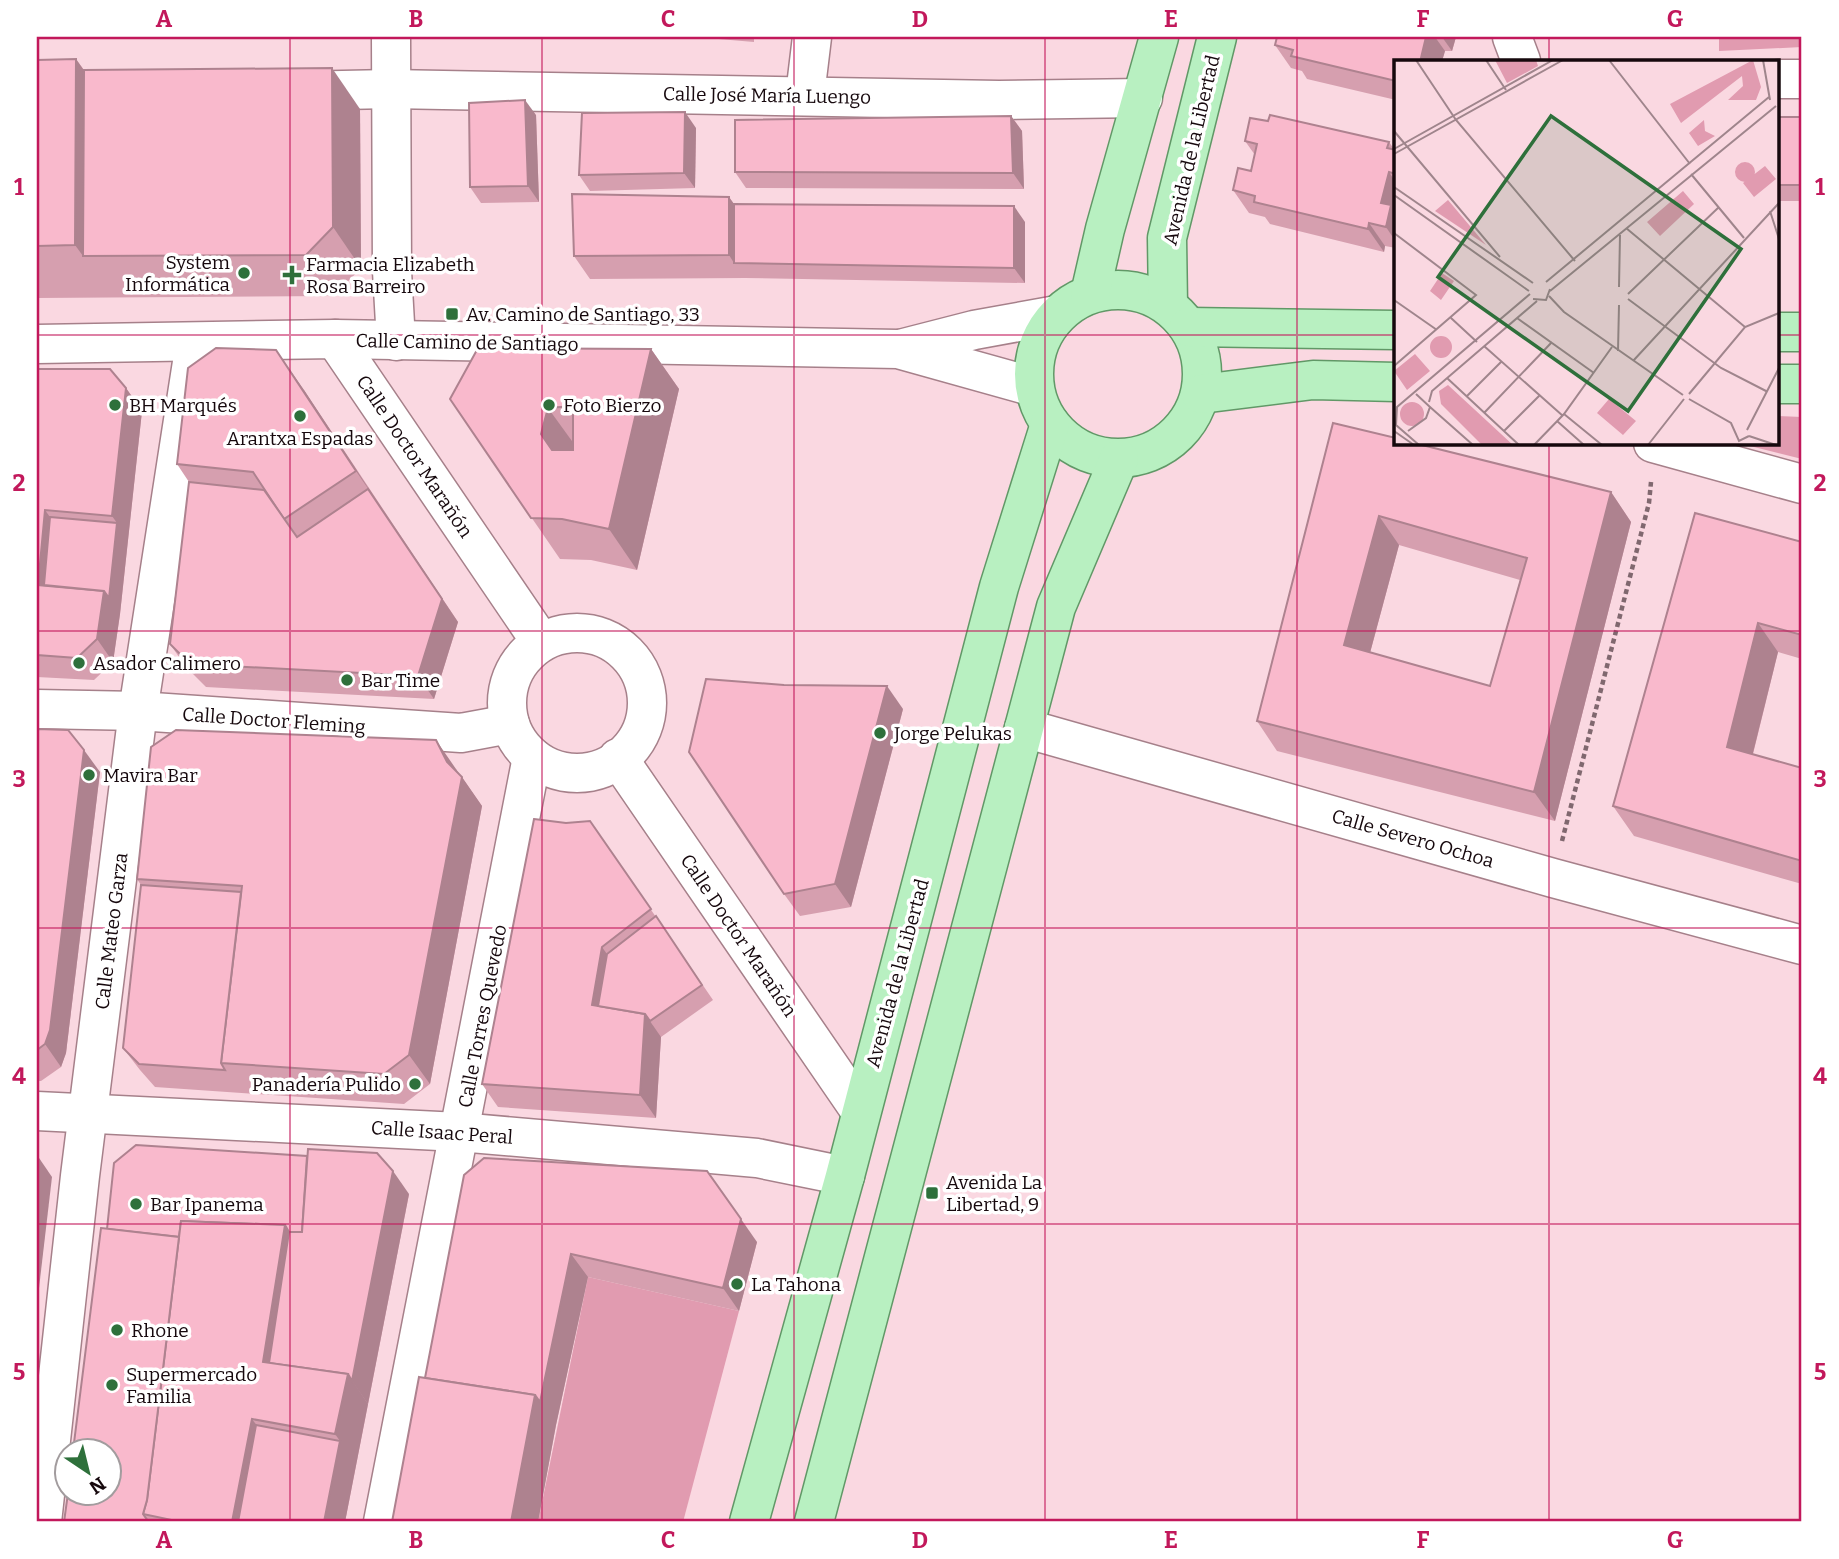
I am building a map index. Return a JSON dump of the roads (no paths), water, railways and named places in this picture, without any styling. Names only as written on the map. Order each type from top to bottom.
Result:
[{"type":"main road","points":[[1090,294],[1105,229],[1159,37]]},
{"type":"main road","name":"Avenida de la Libertad","points":[[1179,316],[1167,238],[1217,37]]},
{"type":"main road","points":[[1179,316],[1202,358],[1201,394],[1193,413],[1170,441],[1153,452],[1119,459],[1085,452],[1067,442],[1049,424],[1034,387],[1034,359],[1057,315],[1090,294],[1114,290],[1136,291],[1179,316],[1394,330]]},
{"type":"main road","points":[[1780,332],[1802,332]]},
{"type":"main road","points":[[1201,394],[1313,380],[1394,382]]},
{"type":"main road","points":[[1780,384],[1802,384]]},
{"type":"main road","name":"Avenida de la Libertad","points":[[749,1522],[845,1176],[999,587],[1049,424]]},
{"type":"main road","points":[[814,1522],[1056,607],[1119,459]]},
{"type":"street","points":[[391,37],[392,271],[396,341]]},
{"type":"street","points":[[805,95],[812,37]]},
{"type":"street","points":[[1512,37],[1521,60]]},
{"type":"street","points":[[1780,79],[1802,79]]},
{"type":"street","name":"Calle José María Luengo","points":[[254,92],[390,89],[999,100],[1143,99]]},
{"type":"street","name":"Calle Camino de Santiago","points":[[898,349],[974,330],[1057,315]]},
{"type":"street","name":"Calle Camino de Santiago","points":[[37,344],[335,339],[898,349],[1034,387]]},
{"type":"street","name":"Calle Doctor Marañón","points":[[335,339],[541,642]]},
{"type":"street","name":"Calle Mateo Garza","points":[[42,1522],[138,712],[195,342]]},
{"type":"street","points":[[1657,444],[1802,484]]},
{"type":"street","points":[[561,634],[593,635],[621,648],[635,664],[644,683],[647,704],[643,725],[634,744],[602,768],[584,772],[548,766],[532,757],[519,742],[510,724],[507,701],[511,678],[524,657],[541,642],[561,634]]},
{"type":"street","name":"Calle Doctor Fleming","points":[[37,709],[138,712],[461,733],[510,724]]},
{"type":"street","name":"Calle Severo Ochoa","points":[[1024,728],[1553,878],[1802,945]]},
{"type":"street","name":"Calle Torres Quevedo","points":[[383,1522],[532,757]]},
{"type":"street","name":"Calle Doctor Marañón","points":[[618,758],[861,1112]]},
{"type":"street","name":"Calle Isaac Peral","points":[[37,1111],[459,1132],[757,1158],[845,1176]]},
{"type":"place","name":"System Informática","points":[[244,273]]},
{"type":"place","name":"Farmacia Elizabeth Rosa Barreiro","points":[[292,275]]},
{"type":"place","name":"Av. Camino de Santiago, 33","points":[[452,314]]},
{"type":"place","name":"BH Marqués","points":[[115,405]]},
{"type":"place","name":"Foto Bierzo","points":[[549,405]]},
{"type":"place","name":"Arantxa Espadas","points":[[300,416]]},
{"type":"place","name":"Asador Calimero","points":[[79,663]]},
{"type":"place","name":"Bar Time","points":[[347,680]]},
{"type":"place","name":"Jorge Pelukas","points":[[880,733]]},
{"type":"place","name":"Mavira Bar","points":[[89,775]]},
{"type":"place","name":"Panadería Pulido","points":[[415,1084]]},
{"type":"place","name":"Avenida La Libertad, 9","points":[[932,1193]]},
{"type":"place","name":"Bar Ipanema","points":[[136,1204]]},
{"type":"place","name":"La Tahona","points":[[737,1284]]},
{"type":"place","name":"Rhone","points":[[117,1330]]},
{"type":"place","name":"Supermercado Familia","points":[[112,1385]]}]
